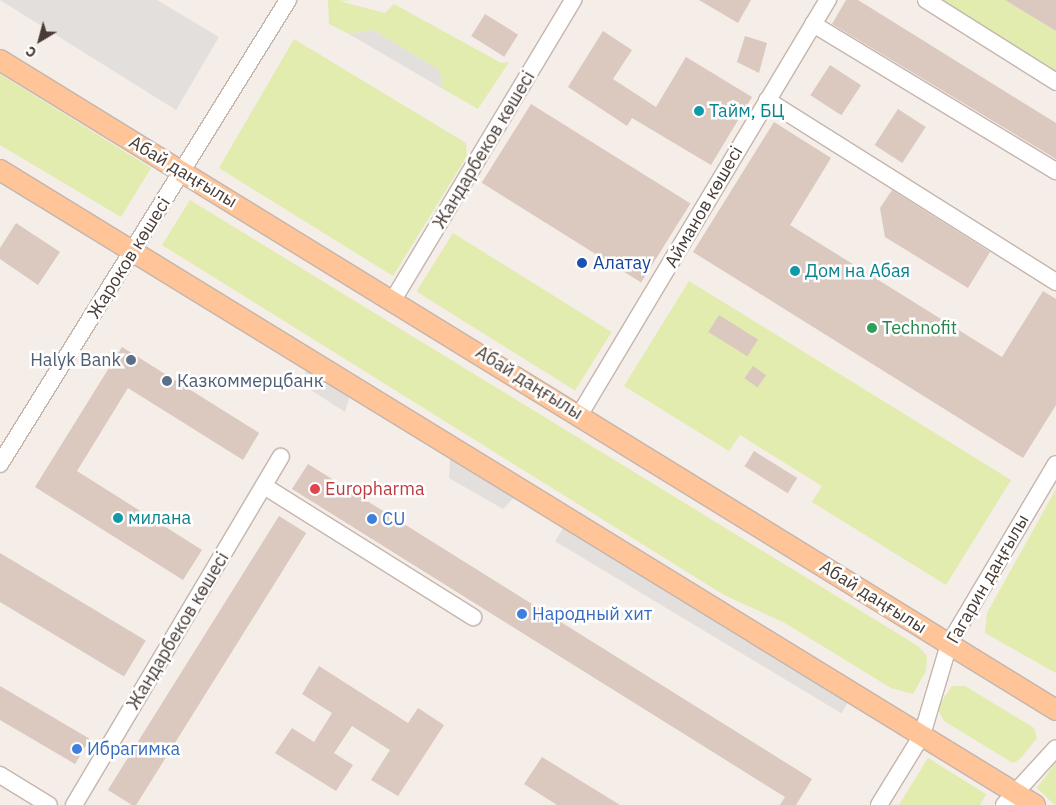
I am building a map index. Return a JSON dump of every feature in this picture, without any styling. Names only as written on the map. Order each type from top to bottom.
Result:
[{"type":"main road","name":"Абай даңғылы","points":[[0,60],[580,414],[1056,710]]},
{"type":"main road","points":[[0,170],[922,734],[1008,798],[1035,805]]},
{"type":"street","name":"Жароков көшесі","points":[[0,464],[134,251],[288,0]]},
{"type":"street","name":"Жандарбеков көшесі","points":[[393,300],[572,0]]},
{"type":"street","name":"Айманов көшесі","points":[[580,414],[828,0]]},
{"type":"street","points":[[926,0],[1056,82]]},
{"type":"street","points":[[813,24],[1056,171]]},
{"type":"street","points":[[767,100],[1056,282]]},
{"type":"street","name":"Жандарбеков көшесі","points":[[74,805],[281,457]]},
{"type":"street","name":"Гагарин даңғылы","points":[[879,805],[922,734],[949,644],[1056,464]]},
{"type":"street","points":[[264,486],[474,617]]},
{"type":"street","points":[[1008,798],[1056,748]]},
{"type":"street","points":[[0,775],[49,805]]},
{"type":"green space","points":[[328,0],[352,0],[339,1],[385,13],[394,4],[501,63],[509,62],[478,109],[443,89],[439,70],[373,30],[349,34],[329,24]]},
{"type":"green space","points":[[939,0],[1005,0],[1056,31],[1056,72]]},
{"type":"green space","points":[[294,39],[466,143],[467,156],[393,276],[219,168]]},
{"type":"green space","points":[[0,74],[151,168],[121,217],[0,145]]},
{"type":"green space","points":[[190,200],[918,646],[927,656],[926,671],[913,694],[891,688],[785,623],[724,595],[162,245]]},
{"type":"green space","points":[[453,233],[612,332],[575,391],[416,292]]},
{"type":"green space","points":[[689,281],[1011,480],[946,585],[812,502],[822,486],[740,435],[729,451],[624,386]]},
{"type":"green space","points":[[1056,489],[1056,673],[985,633],[987,613]]},
{"type":"green space","points":[[952,686],[965,686],[1034,728],[1037,738],[1020,759],[1013,763],[944,721],[937,708]]},
{"type":"green space","points":[[928,758],[986,794],[980,805],[899,805]]},
{"type":"green space","points":[[1056,762],[1056,805],[1055,805],[1037,788]]},
{"type":"shaded area","points":[[0,0],[157,0],[219,37],[176,110]]},
{"type":"shaded area","points":[[373,30],[439,70],[443,89],[349,34]]},
{"type":"shaded area","points":[[308,358],[353,386],[345,412],[303,385]]},
{"type":"shaded area","points":[[451,445],[522,489],[503,509],[449,478]]},
{"type":"shaded area","points":[[569,518],[855,690],[841,713],[555,541]]},
{"type":"building","points":[[699,0],[751,0],[738,23]]},
{"type":"building","points":[[846,0],[858,0],[1056,123],[1056,159],[832,24]]},
{"type":"building","points":[[1005,0],[1056,0],[1056,31]]},
{"type":"building","points":[[485,14],[518,35],[504,57],[471,36]]},
{"type":"building","name":"Тайм, БЦ","points":[[603,31],[632,50],[613,79],[656,107],[686,57],[752,97],[711,165],[632,118],[627,126],[568,87]]},
{"type":"building","points":[[745,36],[767,43],[759,73],[737,62]]},
{"type":"building","points":[[830,65],[861,85],[841,115],[810,95]]},
{"type":"building","points":[[531,104],[690,204],[641,282],[482,183]]},
{"type":"building","points":[[898,109],[926,127],[902,163],[875,145]]},
{"type":"building","name":"Дом на Абая","points":[[774,122],[831,158],[790,225],[1002,357],[1043,291],[1056,299],[1056,405],[1023,458],[693,252]]},
{"type":"building","points":[[892,190],[990,252],[968,288],[885,237],[880,208]]},
{"type":"building","points":[[16,223],[60,252],[38,285],[0,259],[0,248]]},
{"type":"building","points":[[719,315],[758,339],[747,356],[708,332]]},
{"type":"building","points":[[122,347],[259,433],[243,460],[128,388],[77,471],[202,550],[183,580],[35,487]]},
{"type":"building","points":[[753,366],[766,375],[758,387],[744,378]]},
{"type":"building","points":[[754,451],[797,478],[788,493],[744,466]]},
{"type":"building","points":[[308,464],[812,779],[796,805],[780,805],[785,797],[292,489]]},
{"type":"building","points":[[279,516],[306,533],[136,805],[132,805],[108,790]]},
{"type":"building","points":[[0,553],[146,641],[124,677],[0,602]]},
{"type":"building","points":[[319,666],[408,723],[418,708],[444,725],[398,796],[371,780],[390,750],[352,726],[334,753],[353,765],[336,791],[275,753],[292,728],[314,742],[332,713],[302,694]]},
{"type":"building","points":[[0,686],[90,739],[75,764],[0,720]]},
{"type":"building","points":[[542,757],[620,805],[557,805],[524,784]]},
{"type":"place","name":"Тайм, БЦ","points":[[699,111]]},
{"type":"place","name":"Алатау","points":[[582,263]]},
{"type":"place","name":"Дом на Абая","points":[[795,271]]},
{"type":"place","name":"Technofit","points":[[872,328]]},
{"type":"place","name":"Halyk Bank","points":[[131,360]]},
{"type":"place","name":"Казкоммерцбанк","points":[[167,381]]},
{"type":"place","name":"Europharma","points":[[315,489]]},
{"type":"place","name":"милана","points":[[118,518]]},
{"type":"place","name":"CU","points":[[372,519]]},
{"type":"place","name":"Народный хит","points":[[522,614]]},
{"type":"place","name":"Ибрагимка","points":[[77,749]]}]
